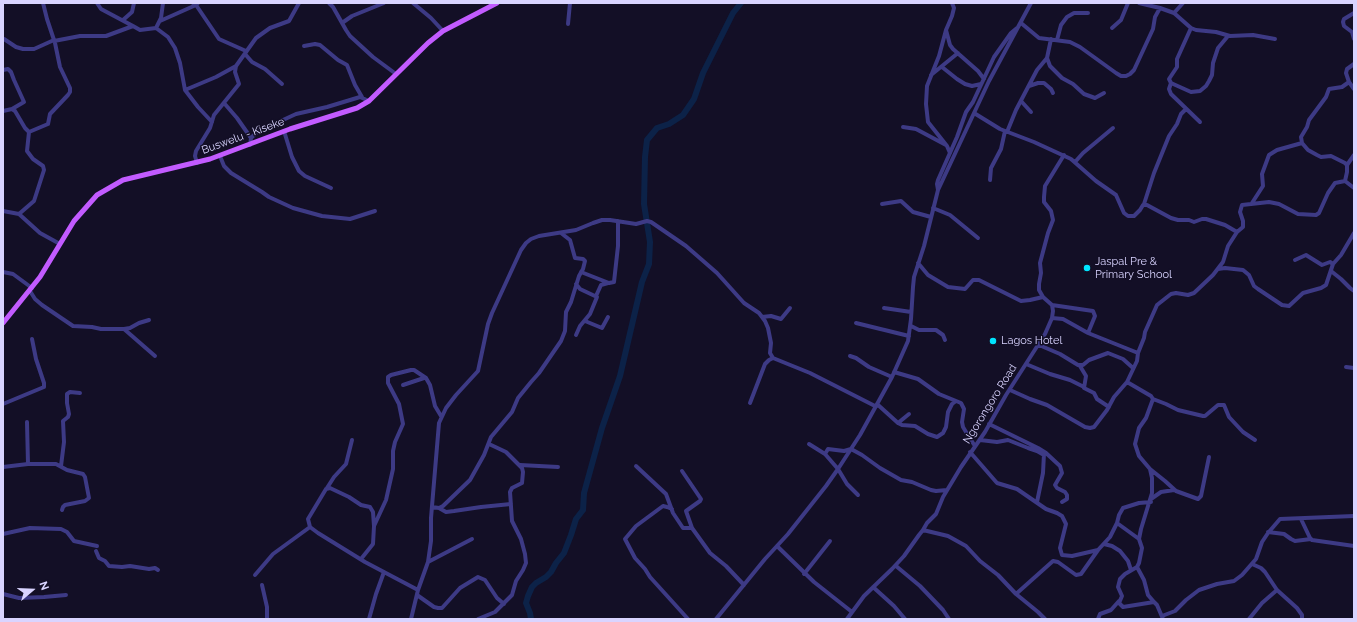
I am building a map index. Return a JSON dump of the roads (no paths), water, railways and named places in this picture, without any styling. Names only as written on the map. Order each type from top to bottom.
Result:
[{"type":"main road","name":"Buswelu - Kiseke","points":[[3,323],[31,290],[74,221],[97,195],[123,180],[197,163],[220,156],[284,131],[357,108],[369,101],[428,43],[443,31],[489,5],[497,3]]},
{"type":"street","points":[[29,132],[48,124],[50,114],[70,92],[70,88],[60,67],[43,3]]},
{"type":"street","points":[[97,3],[101,9],[140,30],[156,28],[168,37],[175,48],[180,63],[185,90],[212,122]]},
{"type":"street","points":[[123,20],[132,12],[134,3]]},
{"type":"street","points":[[156,28],[160,21],[162,3]]},
{"type":"street","points":[[185,90],[216,77],[236,66],[256,38],[263,32],[289,21],[299,3]]},
{"type":"street","points":[[329,3],[333,7],[350,36],[373,57],[396,74]]},
{"type":"street","points":[[342,23],[352,16],[384,3]]},
{"type":"street","points":[[413,3],[431,18],[443,31]]},
{"type":"street","points":[[568,24],[570,3]]},
{"type":"street","points":[[950,153],[947,146],[928,122],[926,93],[927,86],[939,56],[954,8],[952,3]]},
{"type":"street","points":[[716,619],[764,559],[777,546],[822,492],[851,449],[893,375],[904,353],[909,336],[913,287],[938,190],[999,62],[1032,3]]},
{"type":"street","points":[[1112,28],[1120,20],[1128,3]]},
{"type":"street","points":[[1139,3],[1174,13],[1191,28],[1216,32],[1228,36],[1253,35],[1276,38]]},
{"type":"street","points":[[1174,13],[1183,3]]},
{"type":"street","points":[[160,21],[196,4],[219,39],[246,53],[252,62],[264,69],[282,84]]},
{"type":"street","points":[[1021,23],[1039,38],[1070,42],[1080,47],[1116,73],[1121,76],[1126,76],[1134,70],[1153,29],[1155,18],[1160,8]]},
{"type":"street","points":[[1057,40],[1061,25],[1067,17],[1074,13],[1088,13]]},
{"type":"street","points":[[1354,14],[1346,17],[1343,22],[1344,26],[1352,32],[1354,38]]},
{"type":"street","points":[[4,39],[16,47],[23,49],[34,48],[54,40],[80,36],[106,36],[133,26]]},
{"type":"street","points":[[938,190],[938,180],[966,112],[973,102],[994,57],[1011,33],[1018,28]]},
{"type":"street","points":[[1191,28],[1177,59],[1177,67],[1169,79],[1171,83],[1169,92],[1200,122]]},
{"type":"street","points":[[946,30],[950,44],[978,71],[984,79]]},
{"type":"street","points":[[1171,83],[1194,92],[1200,91],[1206,86],[1212,74],[1213,63],[1218,48],[1228,36]]},
{"type":"street","points":[[990,180],[991,168],[1001,149],[1006,131],[1041,64],[1049,54],[1051,40]]},
{"type":"street","points":[[304,46],[315,44],[320,45],[338,60],[347,65],[355,85],[362,97],[369,101]]},
{"type":"street","points":[[931,75],[958,53]]},
{"type":"street","points":[[1047,58],[1047,62],[1062,78],[1073,84],[1084,94],[1095,98],[1104,93]]},
{"type":"street","points":[[1354,64],[1346,71],[1349,82],[1354,90]]},
{"type":"street","points":[[197,163],[195,156],[196,151],[214,116],[239,84],[235,72],[236,66]]},
{"type":"street","points":[[942,67],[965,84],[972,86],[981,84]]},
{"type":"street","points":[[3,70],[8,69],[11,72],[24,102],[12,109],[3,111]]},
{"type":"street","points":[[1347,165],[1333,156],[1328,155],[1321,157],[1312,153],[1302,143],[1301,137],[1309,120],[1326,97],[1329,89],[1342,87],[1349,82]]},
{"type":"street","points":[[1029,86],[1044,83],[1053,93]]},
{"type":"street","points":[[250,145],[251,138],[254,134],[296,114],[362,97]]},
{"type":"street","points":[[1021,101],[1031,112]]},
{"type":"street","points":[[224,103],[251,138]]},
{"type":"street","points":[[12,109],[29,132]]},
{"type":"street","points":[[974,113],[994,126],[1064,154],[1075,162],[1096,182],[1116,196],[1124,213],[1128,216],[1134,216],[1144,204],[1154,173],[1169,136],[1177,124],[1181,114],[1186,109]]},
{"type":"street","points":[[903,127],[916,129],[947,146],[952,147]]},
{"type":"street","points":[[1075,162],[1083,153],[1113,128]]},
{"type":"street","points":[[284,131],[292,157],[299,171],[305,176],[332,188]]},
{"type":"street","points":[[19,214],[34,201],[44,170],[43,166],[33,159],[27,151],[29,132]]},
{"type":"street","points":[[1252,204],[1263,186],[1262,174],[1269,155],[1277,150],[1302,143]]},
{"type":"street","points":[[1064,154],[1045,186],[1044,202],[1051,210],[1053,220],[1040,261],[1041,277],[1039,287],[1043,297],[1052,305],[1093,311],[1095,316],[1088,333]]},
{"type":"street","points":[[1345,181],[1347,165],[1354,155]]},
{"type":"street","points":[[220,156],[224,166],[231,173],[269,197],[293,208],[322,216],[350,219],[375,211]]},
{"type":"street","points":[[1010,390],[1047,405],[1090,428],[1094,427],[1114,397],[1127,382],[1137,361],[1145,332],[1159,302],[1174,294],[1188,295],[1194,293],[1223,262],[1228,246],[1237,232],[1243,227],[1244,223],[1240,212],[1241,206],[1245,204],[1269,202],[1279,204],[1300,215],[1318,214],[1331,187],[1338,181],[1345,181],[1354,188]]},
{"type":"street","points":[[882,204],[893,201],[901,201],[913,212],[931,217]]},
{"type":"street","points":[[1144,204],[1147,204],[1171,218],[1194,222],[1206,219],[1225,225],[1237,232]]},
{"type":"street","points":[[933,208],[950,215],[978,238]]},
{"type":"street","points":[[3,212],[19,214],[40,233],[60,244]]},
{"type":"street","points":[[411,619],[428,562],[439,422],[441,416],[456,395],[478,371],[488,324],[521,250],[531,239],[539,236],[576,230],[602,220],[636,224],[647,221],[662,229],[686,246],[725,281],[744,303],[756,310],[768,328],[771,343],[770,353],[773,358],[810,373],[876,405],[902,426],[915,426],[928,434],[937,437],[943,433],[946,426],[948,412],[952,404],[956,401]]},
{"type":"street","points":[[576,335],[580,326],[590,314],[597,297],[596,296],[602,285],[614,282],[616,271],[618,221]]},
{"type":"street","points":[[439,508],[449,501],[470,480],[493,434],[512,412],[518,398],[539,373],[561,341],[565,331],[566,312],[584,266],[584,260],[575,258],[570,240],[562,233]]},
{"type":"street","points":[[1218,269],[1225,268],[1242,270],[1249,275],[1254,286],[1282,305],[1287,306],[1303,293],[1324,287],[1333,264],[1354,233]]},
{"type":"street","points":[[1295,260],[1303,256],[1308,256],[1320,265],[1325,265],[1330,262],[1333,264]]},
{"type":"street","points":[[918,263],[928,275],[948,287],[965,290],[973,280],[979,280],[1021,301],[1043,297]]},
{"type":"street","points":[[1331,271],[1354,291]]},
{"type":"street","points":[[3,272],[10,273],[31,290],[35,299],[65,319],[72,326],[101,329],[124,329],[149,320]]},
{"type":"street","points":[[581,272],[609,283]]},
{"type":"street","points":[[576,284],[580,289],[596,296]]},
{"type":"street","name":"Ngorongoro Road","points":[[847,619],[860,600],[896,566],[938,510],[947,490],[970,452],[980,440],[1000,405],[1039,345],[1052,318],[1052,305]]},
{"type":"street","points":[[762,317],[771,316],[781,319],[790,308]]},
{"type":"street","points":[[884,308],[911,312]]},
{"type":"street","points":[[585,321],[602,328],[608,317]]},
{"type":"street","points":[[1052,318],[1063,319],[1088,333],[1138,353]]},
{"type":"street","points":[[856,323],[909,336]]},
{"type":"street","points":[[910,326],[919,330],[936,330],[942,334],[945,340]]},
{"type":"street","points":[[124,329],[155,356]]},
{"type":"street","points":[[3,404],[44,387],[34,352],[32,339]]},
{"type":"street","points":[[1039,345],[1056,352],[1080,366],[1086,376],[1084,387]]},
{"type":"street","points":[[1080,366],[1093,358],[1108,354],[1123,359],[1133,368]]},
{"type":"street","points":[[850,356],[869,367],[893,375],[918,379],[939,394],[961,403],[964,413],[962,418],[963,427],[975,446]]},
{"type":"street","points":[[750,403],[765,364],[773,358]]},
{"type":"street","points":[[1026,364],[1070,380],[1084,387],[1094,393],[1097,399],[1109,406]]},
{"type":"street","points":[[1346,367],[1354,368]]},
{"type":"street","points":[[374,526],[386,500],[396,442],[403,424],[399,404],[388,383],[388,379],[391,375],[411,370],[418,372],[428,380],[435,406],[441,416]]},
{"type":"street","points":[[403,385],[424,377]]},
{"type":"street","points":[[1127,382],[1151,396],[1153,399],[1178,410],[1203,416],[1218,405],[1224,404],[1229,417],[1243,432],[1255,440]]},
{"type":"street","points":[[61,466],[64,442],[64,421],[69,414],[67,394],[70,392],[80,393]]},
{"type":"street","points":[[1153,399],[1146,418],[1138,428],[1135,444],[1139,456],[1150,469],[1174,490],[1198,499],[1201,497],[1209,457]]},
{"type":"street","points":[[898,424],[909,414]]},
{"type":"street","points":[[28,422],[28,464]]},
{"type":"street","points":[[989,424],[1028,442],[1044,453],[1061,468],[1061,475],[1055,485],[1067,495],[1067,499],[1062,502]]},
{"type":"street","points":[[352,440],[345,466],[334,477],[309,516],[308,519],[310,527],[418,593],[434,607],[442,608],[460,588],[478,578],[485,580],[497,598],[504,604]]},
{"type":"street","points":[[980,440],[997,442],[1008,440],[1044,453]]},
{"type":"street","points":[[478,619],[495,612],[512,595],[516,581],[524,570],[526,564],[525,554],[512,521],[510,504],[511,490],[521,484],[523,472],[520,465],[506,452],[489,444]]},
{"type":"street","points":[[809,444],[825,454],[838,469],[847,484],[858,495]]},
{"type":"street","points":[[825,454],[828,450],[844,451],[851,449],[901,480],[912,482],[936,492],[947,490]]},
{"type":"street","points":[[970,452],[994,481],[1017,489],[1049,510],[1060,514],[1064,520],[1065,528],[1060,548],[1061,554]]},
{"type":"street","points":[[1037,502],[1043,472],[1044,453]]},
{"type":"street","points":[[3,468],[45,463],[61,466],[67,470],[83,474],[85,477],[89,498],[80,502],[65,505],[62,510]]},
{"type":"street","points":[[520,465],[558,467]]},
{"type":"street","points":[[636,466],[666,494],[672,509],[683,528],[692,528]]},
{"type":"street","points":[[1150,469],[1152,484],[1151,500],[1141,529],[1139,539],[1142,548],[1137,567],[1144,580],[1148,595],[1157,605],[1162,617],[1175,611],[1199,590],[1237,579],[1252,564],[1258,555],[1262,542],[1268,532],[1280,519],[1354,516]]},
{"type":"street","points":[[682,471],[701,499],[686,511],[692,528],[710,552],[744,585]]},
{"type":"street","points":[[327,488],[334,489],[361,505],[370,507],[373,512],[373,544],[361,558]]},
{"type":"street","points":[[1053,561],[1058,562],[1076,575],[1080,575],[1110,536],[1117,523],[1122,508],[1151,500],[1161,492],[1174,490]]},
{"type":"street","points":[[432,507],[439,508],[446,512],[510,504]]},
{"type":"street","points":[[672,509],[667,506],[662,506],[636,526],[625,539],[635,558],[688,619]]},
{"type":"street","points":[[1301,519],[1311,539]]},
{"type":"street","points":[[1117,523],[1139,539]]},
{"type":"street","points":[[256,576],[273,554],[310,527]]},
{"type":"street","points":[[3,534],[30,528],[61,529],[67,532],[74,541],[96,548],[99,558],[105,561],[109,566],[155,568],[158,570]]},
{"type":"street","points":[[924,530],[948,536],[966,546],[980,561],[1045,619]]},
{"type":"street","points":[[1268,532],[1284,534],[1295,541],[1311,539],[1354,546]]},
{"type":"street","points":[[428,562],[472,539]]},
{"type":"street","points":[[804,574],[830,541]]},
{"type":"street","points":[[1104,544],[1112,546],[1120,551],[1128,561],[1131,570]]},
{"type":"street","points":[[777,546],[804,574],[852,612]]},
{"type":"street","points":[[1061,554],[1064,556],[1072,556],[1098,550]]},
{"type":"street","points":[[1016,594],[1061,554]]},
{"type":"street","points":[[1252,564],[1263,570],[1277,590],[1297,608],[1302,615],[1302,619]]},
{"type":"street","points":[[896,566],[920,586],[943,610],[949,619]]},
{"type":"street","points":[[1098,619],[1100,614],[1111,610],[1122,596],[1118,587],[1119,581],[1122,577],[1137,567]]},
{"type":"street","points":[[369,619],[384,572]]},
{"type":"street","points":[[262,585],[267,607],[267,619]]},
{"type":"street","points":[[873,587],[894,606],[905,619]]},
{"type":"street","points":[[1249,619],[1262,603],[1277,590]]},
{"type":"street","points":[[3,594],[19,598],[66,594]]},
{"type":"street","points":[[1119,601],[1123,607],[1154,602]]},
{"type":"waterway","points":[[531,619],[526,603],[532,587],[551,572],[564,553],[576,519],[583,510],[584,493],[602,428],[620,376],[642,282],[649,264],[650,242],[644,204],[645,157],[647,140],[657,128],[669,124],[683,115],[694,99],[703,73],[733,13],[741,3]]},
{"type":"place","name":"Jaspal Pre & Primary School","points":[[1087,268]]},
{"type":"place","name":"Lagos Hotel","points":[[993,341]]}]
